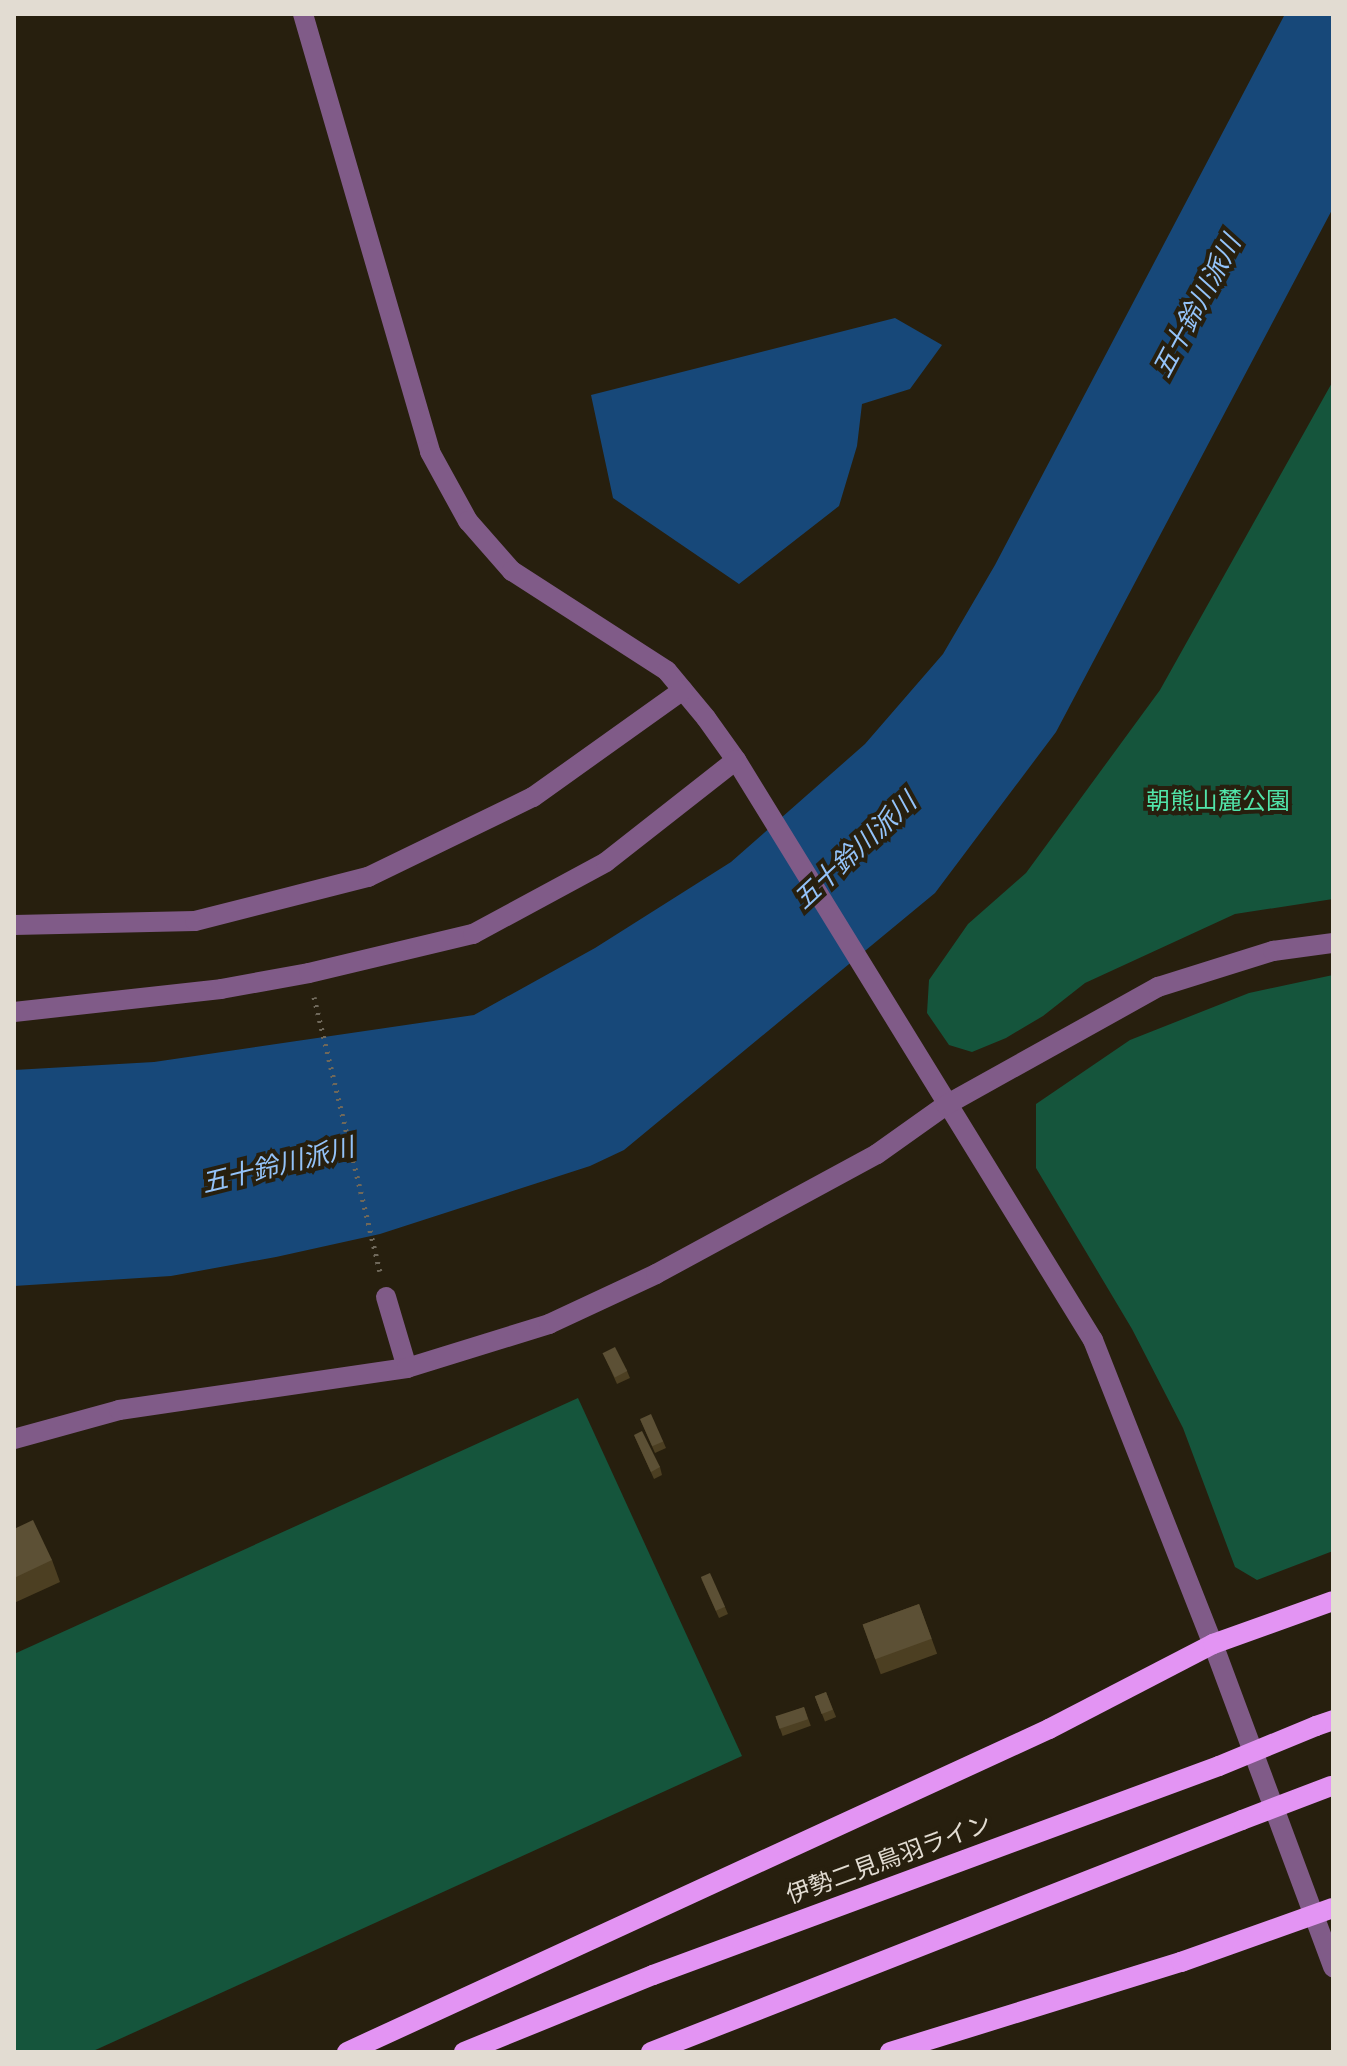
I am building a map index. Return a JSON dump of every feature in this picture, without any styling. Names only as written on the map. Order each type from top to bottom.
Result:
[{"type":"main road","points":[[347,2052],[1022,1742],[1213,1644],[1333,1601]]},
{"type":"main road","name":"伊勢二見鳥羽ライン","points":[[464,2052],[653,1975],[1219,1766],[1325,1723]]},
{"type":"main road","points":[[651,2052],[1332,1785]]},
{"type":"main road","points":[[890,2052],[1181,1962],[1333,1908]]},
{"type":"street","points":[[303,14],[430,452],[468,521],[512,571],[667,671],[736,760],[1093,1340],[1213,1644],[1333,1967]]},
{"type":"street","points":[[14,925],[195,921],[368,877],[533,797],[683,690]]},
{"type":"street","points":[[14,1012],[221,989],[309,973],[473,934],[606,862],[736,760]]},
{"type":"street","points":[[14,1439],[119,1410],[407,1368],[549,1324],[656,1274],[877,1154],[946,1105],[1158,987],[1273,951],[1333,943]]},
{"type":"street","points":[[386,1297],[407,1368]]},
{"type":"path","points":[[309,973],[386,1297]]},
{"type":"green space","name":"朝熊山麓公園","points":[[1333,381],[1333,899],[1235,914],[1085,983],[1043,1016],[1006,1038],[972,1052],[949,1045],[927,1013],[929,980],[968,924],[1026,873],[1160,690]]},
{"type":"green space","points":[[1333,975],[1333,1551],[1257,1580],[1235,1567],[1183,1428],[1132,1329],[1036,1168],[1036,1104],[1130,1040],[1249,993]]},
{"type":"green space","points":[[578,1398],[742,1756],[91,2052],[14,2052],[14,1654]]},
{"type":"water","name":"五十鈴川派川","points":[[1285,14],[1333,14],[1333,208],[1056,732],[935,893],[624,1150],[590,1166],[380,1234],[276,1257],[171,1276],[14,1286],[14,1070],[154,1062],[474,1015],[595,948],[731,862],[865,744],[943,654],[995,565]]},
{"type":"water","points":[[895,318],[942,345],[910,389],[862,404],[857,446],[839,506],[739,584],[613,498],[591,395]]},
{"type":"building","points":[[615,1347],[627,1371],[615,1377],[603,1353]]},
{"type":"building","points":[[651,1414],[663,1441],[652,1446],[640,1419]]},
{"type":"building","points":[[642,1431],[660,1467],[651,1472],[634,1435]]},
{"type":"building","points":[[33,1520],[52,1560],[14,1578],[14,1529]]},
{"type":"building","points":[[710,1573],[725,1607],[716,1611],[701,1577]]},
{"type":"building","points":[[919,1604],[932,1639],[875,1659],[863,1625]]},
{"type":"building","points":[[826,1692],[833,1710],[822,1714],[815,1696]]},
{"type":"building","points":[[804,1707],[808,1719],[779,1729],[775,1716]]}]
